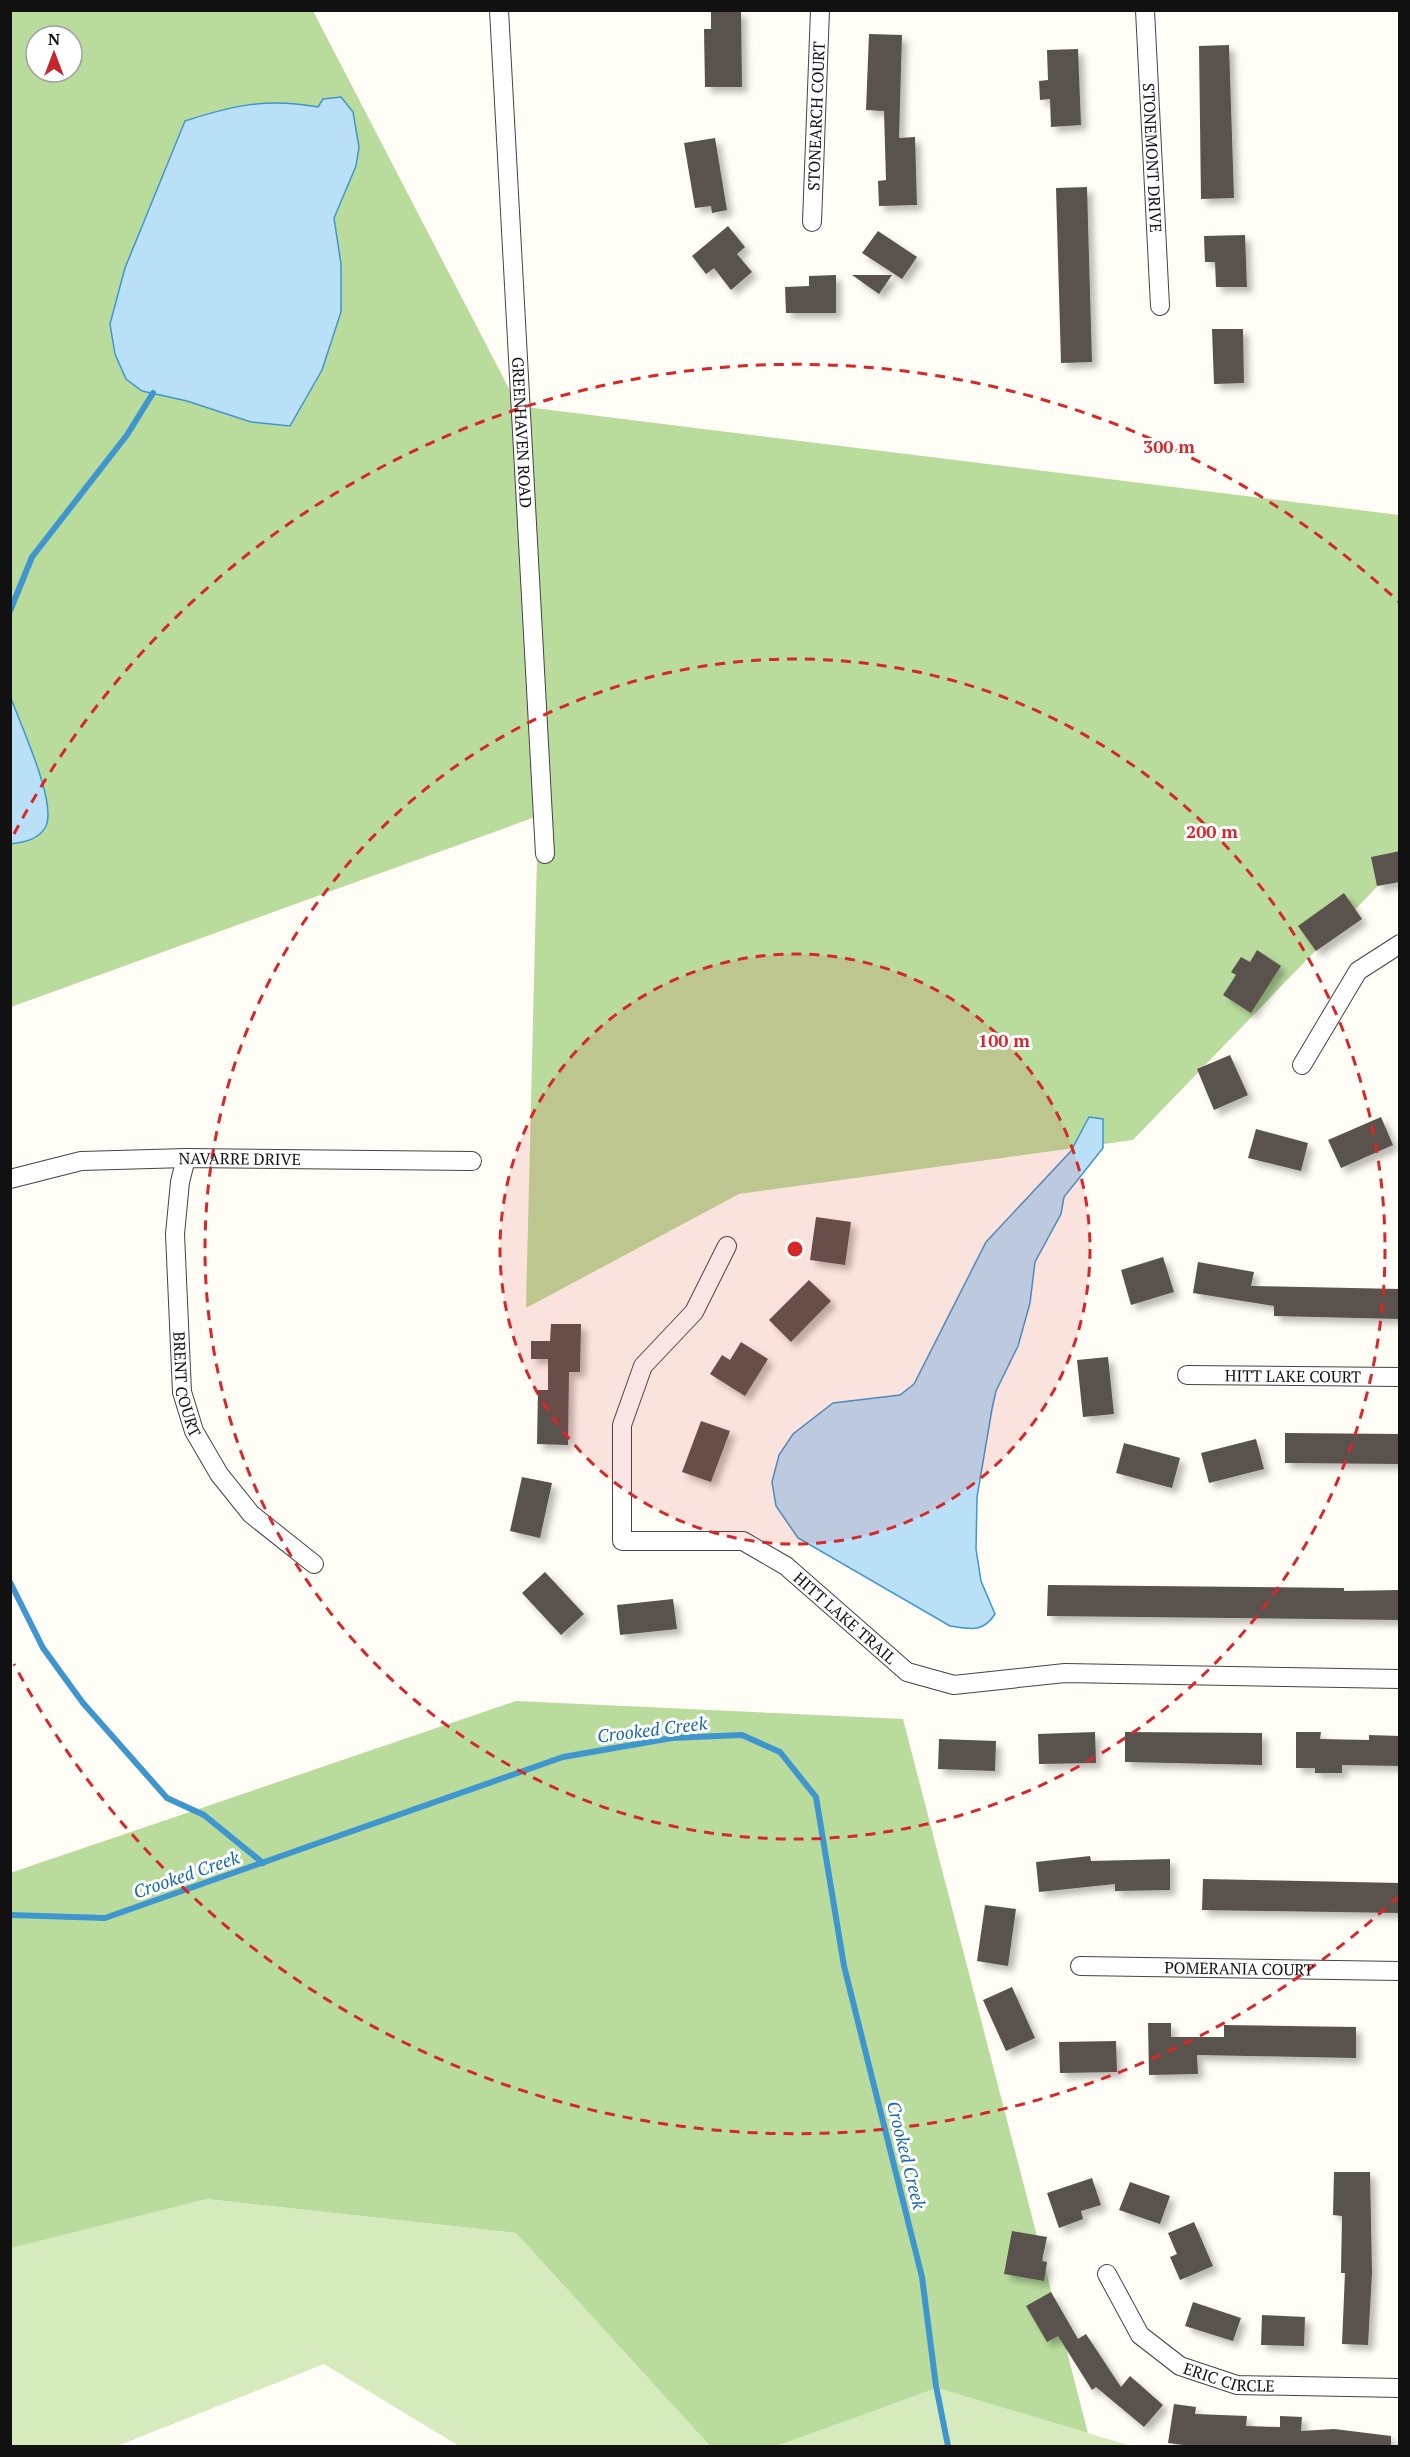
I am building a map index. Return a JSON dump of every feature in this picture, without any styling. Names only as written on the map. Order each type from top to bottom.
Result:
[{"type":"street","name":"GREENHAVEN ROAD","points":[[499,10],[544,854]]},
{"type":"street","name":"STONEARCH COURT","points":[[812,222],[820,10]]},
{"type":"street","name":"STONEMONT DRIVE","points":[[1145,10],[1160,306]]},
{"type":"street","points":[[1302,1065],[1358,970],[1400,944]]},
{"type":"street","name":"NAVARRE DRIVE","points":[[10,1179],[81,1161],[186,1158],[472,1161]]},
{"type":"street","name":"BRENT COURT","points":[[186,1158],[180,1182],[175,1234],[182,1392],[194,1431],[219,1474],[251,1514],[314,1564]]},
{"type":"street","name":"HITT LAKE TRAIL","points":[[727,1246],[694,1312],[643,1366],[622,1425],[622,1541],[744,1541],[786,1566],[907,1672],[954,1685],[1065,1673],[1400,1679]]},
{"type":"street","name":"HITT LAKE COURT","points":[[1187,1375],[1400,1377]]},
{"type":"street","name":"POMERANIA COURT","points":[[1080,1966],[1400,1971]]},
{"type":"street","name":"ERIC CIRCLE","points":[[1107,2274],[1140,2335],[1180,2366],[1237,2385],[1400,2388]]},
{"type":"green space","points":[[11,11],[313,11],[518,406],[1399,515],[1399,864],[1133,1140],[739,1194],[526,1308],[538,816],[11,1007]]},
{"type":"green space","points":[[516,1701],[903,1719],[1088,2433],[937,2388],[777,2446],[710,2446],[516,2233],[207,2199],[11,2248],[10,1873]]},
{"type":"green space","points":[[207,2199],[516,2233],[710,2446],[459,2446],[324,2364],[117,2446],[11,2446],[10,2248]]},
{"type":"green space","points":[[937,2388],[1131,2446],[777,2446]]},
{"type":"water","points":[[341,97],[353,112],[359,147],[356,166],[334,218],[341,264],[341,312],[322,370],[290,426],[251,422],[187,401],[142,391],[126,379],[115,354],[110,324],[125,268],[185,121],[235,107],[266,103],[318,107],[323,99]]},
{"type":"water","points":[[11,698],[42,782],[48,815],[43,831],[31,840],[11,844]]},
{"type":"water","points":[[1089,1117],[1103,1119],[1103,1148],[1064,1197],[1061,1214],[1035,1262],[1030,1303],[1018,1346],[996,1391],[992,1409],[977,1497],[976,1549],[981,1581],[995,1614],[981,1627],[970,1629],[950,1626],[798,1538],[776,1506],[772,1482],[779,1455],[793,1434],[833,1403],[900,1395],[914,1384],[986,1242],[1071,1151]]},
{"type":"building","points":[[711,11],[741,11],[742,87],[705,87],[704,29],[711,29]]},
{"type":"building","points":[[869,34],[902,35],[899,138],[915,137],[917,205],[879,206],[878,181],[886,180],[884,111],[866,110]]},
{"type":"building","points":[[1229,45],[1234,198],[1201,199],[1199,46]]},
{"type":"building","points":[[1078,49],[1081,125],[1051,127],[1050,99],[1040,100],[1039,81],[1048,80],[1047,50]]},
{"type":"building","points":[[715,138],[727,210],[712,213],[711,206],[695,208],[684,143]]},
{"type":"building","points":[[1087,187],[1092,362],[1061,363],[1056,188]]},
{"type":"building","points":[[728,226],[745,247],[737,254],[752,272],[731,290],[714,268],[706,274],[692,256]]},
{"type":"building","points":[[878,231],[917,257],[902,279],[862,253]]},
{"type":"building","points":[[1245,235],[1247,287],[1216,287],[1215,262],[1205,262],[1204,236]]},
{"type":"building","points":[[836,275],[836,313],[786,313],[785,287],[809,286],[809,276]]},
{"type":"building","points":[[852,275],[892,275],[879,294]]},
{"type":"building","points":[[1212,329],[1243,329],[1244,383],[1214,384]]},
{"type":"building","points":[[1400,851],[1400,882],[1377,886],[1371,857]]},
{"type":"building","points":[[1344,893],[1362,919],[1316,951],[1298,926]]},
{"type":"building","points":[[1257,950],[1281,966],[1251,1013],[1223,995],[1236,975],[1231,972],[1241,957],[1250,962]]},
{"type":"building","points":[[1230,1055],[1248,1095],[1214,1110],[1197,1069]]},
{"type":"building","points":[[1381,1117],[1393,1145],[1341,1168],[1328,1140]]},
{"type":"building","points":[[1256,1129],[1308,1143],[1301,1171],[1248,1158]]},
{"type":"building","points":[[816,1217],[851,1222],[845,1265],[810,1260]]},
{"type":"building","points":[[1163,1257],[1174,1292],[1131,1305],[1121,1270]]},
{"type":"building","points":[[1198,1262],[1254,1272],[1251,1286],[1400,1289],[1400,1319],[1274,1316],[1274,1306],[1193,1293]]},
{"type":"building","points":[[809,1280],[831,1301],[791,1342],[769,1320]]},
{"type":"building","points":[[551,1324],[581,1324],[580,1372],[569,1372],[568,1445],[537,1444],[538,1390],[548,1390],[548,1359],[531,1359],[531,1341],[550,1341]]},
{"type":"building","points":[[741,1342],[768,1359],[745,1396],[710,1374],[722,1355],[730,1360]]},
{"type":"building","points":[[1108,1357],[1114,1414],[1083,1417],[1077,1360]]},
{"type":"building","points":[[701,1421],[730,1431],[711,1482],[682,1472]]},
{"type":"building","points":[[1285,1433],[1400,1434],[1400,1464],[1285,1463]]},
{"type":"building","points":[[1256,1439],[1264,1469],[1209,1483],[1201,1453]]},
{"type":"building","points":[[1124,1443],[1180,1458],[1172,1488],[1116,1473]]},
{"type":"building","points":[[522,1477],[552,1483],[540,1538],[510,1531]]},
{"type":"building","points":[[545,1572],[584,1614],[561,1635],[522,1593]]},
{"type":"building","points":[[1048,1585],[1400,1590],[1400,1620],[1047,1616]]},
{"type":"building","points":[[673,1599],[677,1629],[620,1635],[617,1605]]},
{"type":"building","points":[[1095,1732],[1096,1763],[1039,1764],[1038,1734]]},
{"type":"building","points":[[1125,1732],[1262,1733],[1262,1765],[1125,1762]]},
{"type":"building","points":[[1296,1732],[1321,1732],[1320,1739],[1369,1740],[1369,1735],[1400,1736],[1400,1766],[1342,1765],[1342,1773],[1315,1773],[1315,1768],[1296,1768]]},
{"type":"building","points":[[939,1739],[996,1741],[995,1771],[938,1769]]},
{"type":"building","points":[[1090,1856],[1091,1861],[1170,1859],[1170,1890],[1115,1891],[1115,1884],[1039,1892],[1036,1862]]},
{"type":"building","points":[[1203,1879],[1400,1883],[1400,1913],[1202,1910]]},
{"type":"building","points":[[985,1905],[1016,1909],[1008,1966],[977,1961]]},
{"type":"building","points":[[1012,1987],[1035,2038],[1006,2051],[983,2000]]},
{"type":"building","points":[[1148,2023],[1171,2023],[1171,2037],[1224,2037],[1224,2025],[1356,2027],[1356,2058],[1197,2055],[1198,2074],[1149,2075]]},
{"type":"building","points":[[1116,2041],[1117,2072],[1060,2073],[1059,2042]]},
{"type":"building","points":[[1334,2172],[1370,2172],[1372,2273],[1368,2345],[1342,2344],[1345,2273],[1341,2273],[1342,2216],[1333,2215]]},
{"type":"building","points":[[1092,2178],[1101,2205],[1081,2211],[1083,2219],[1059,2228],[1047,2193]]},
{"type":"building","points":[[1130,2182],[1170,2196],[1160,2224],[1119,2210]]},
{"type":"building","points":[[1194,2222],[1213,2266],[1180,2280],[1170,2257],[1177,2254],[1168,2233]]},
{"type":"building","points":[[1012,2231],[1047,2237],[1042,2261],[1047,2262],[1044,2281],[1004,2274]]},
{"type":"building","points":[[1051,2292],[1078,2339],[1086,2334],[1121,2387],[1130,2376],[1163,2405],[1144,2427],[1096,2387],[1092,2390],[1058,2336],[1047,2342],[1026,2306]]},
{"type":"building","points":[[1193,2302],[1241,2318],[1233,2341],[1185,2326]]},
{"type":"building","points":[[1262,2315],[1305,2317],[1304,2346],[1261,2345]]},
{"type":"building","points":[[1174,2404],[1196,2407],[1195,2414],[1247,2416],[1246,2426],[1280,2427],[1280,2416],[1302,2417],[1301,2431],[1334,2429],[1391,2436],[1391,2446],[1192,2446],[1168,2443]]},
{"type":"waterway","points":[[10,611],[32,557],[127,435],[153,393]]},
{"type":"waterway","points":[[10,1582],[43,1648],[83,1703],[167,1798],[204,1815],[263,1863]]},
{"type":"waterway","name":"Crooked Creek","points":[[10,1915],[105,1918],[563,1757],[672,1738],[742,1735],[780,1752],[816,1797],[844,1966],[922,2277],[936,2386],[948,2446]]}]
